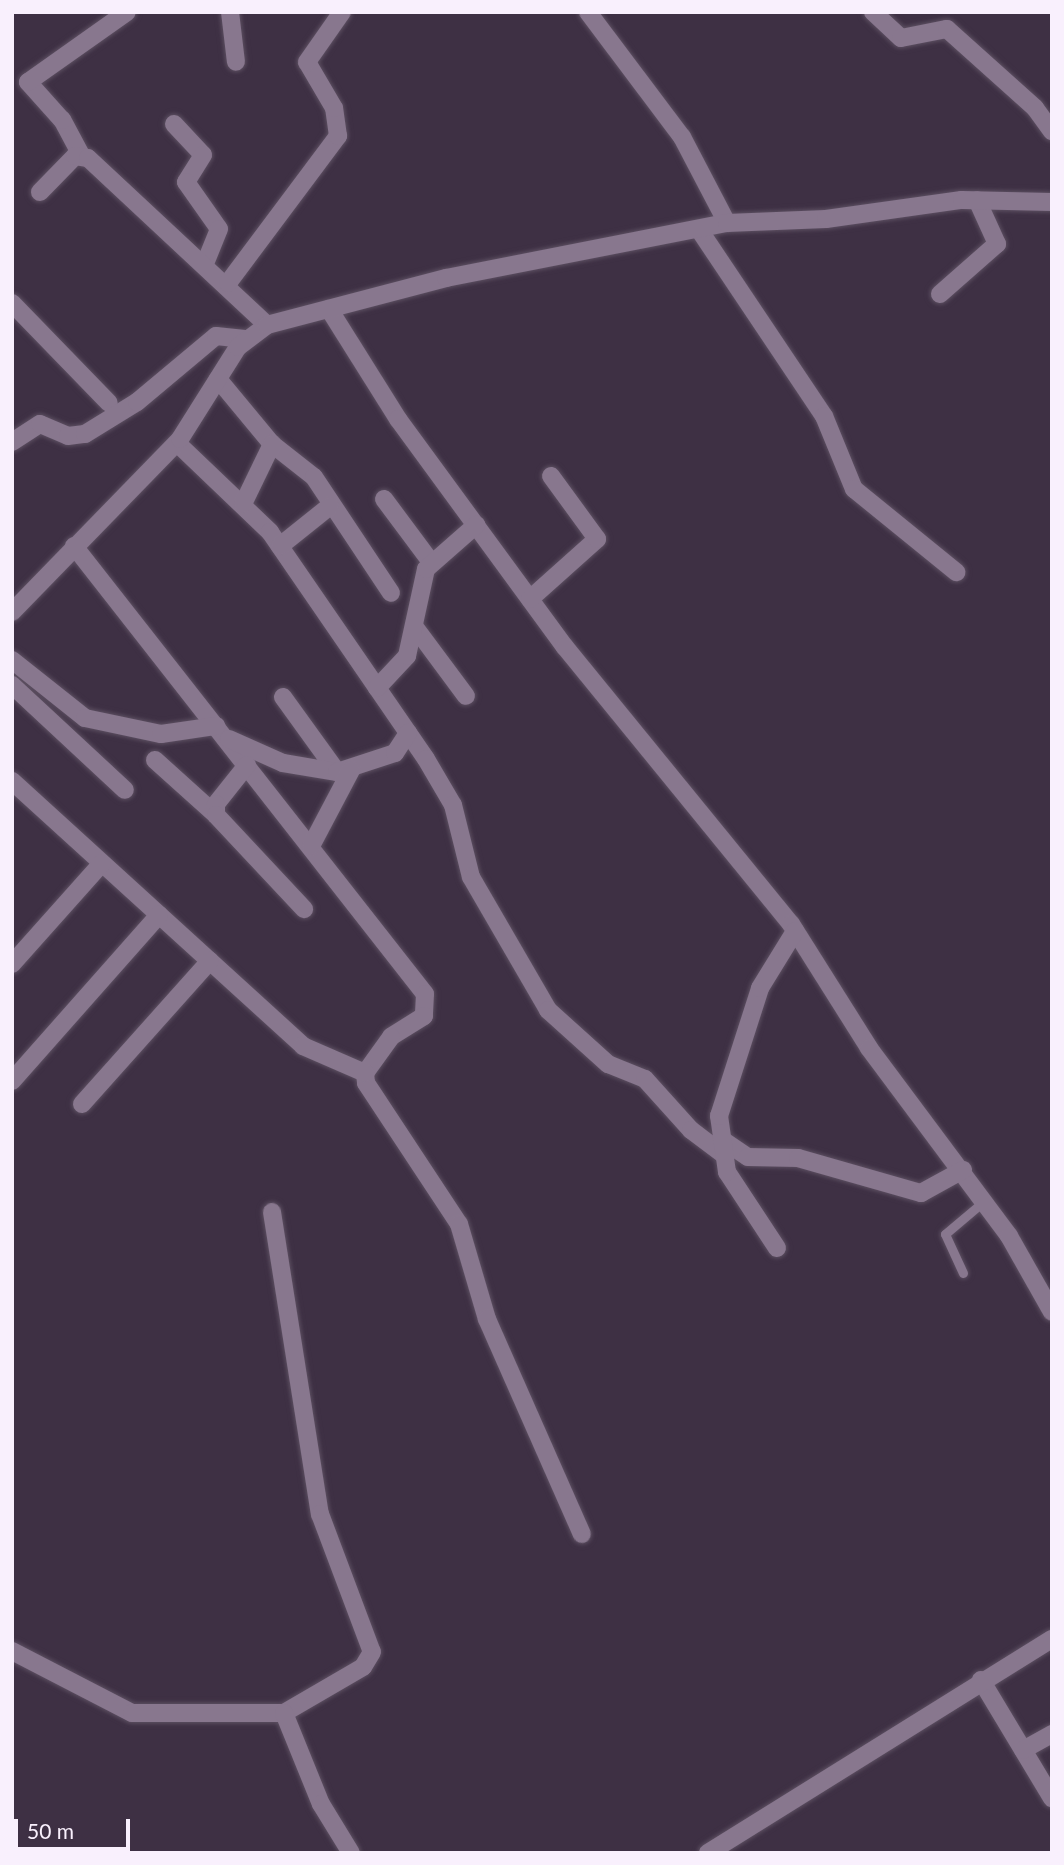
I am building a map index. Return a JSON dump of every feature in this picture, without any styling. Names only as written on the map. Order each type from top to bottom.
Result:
[{"type":"street","points":[[127,12],[28,82],[62,120],[81,155],[228,283],[267,325]]},
{"type":"street","points":[[230,12],[236,62]]},
{"type":"street","points":[[228,283],[338,136],[337,116],[306,62],[342,12]]},
{"type":"street","points":[[588,12],[682,137],[727,223]]},
{"type":"street","points":[[873,12],[901,38],[947,29],[1052,131]]},
{"type":"street","points":[[174,124],[203,155],[186,182],[219,229],[205,264]]},
{"type":"street","points":[[40,192],[81,155]]},
{"type":"street","points":[[940,294],[997,244],[977,200]]},
{"type":"street","points":[[12,612],[177,443],[245,339],[267,325],[554,255],[700,231],[727,223],[826,219],[977,200],[1052,202]]},
{"type":"street","points":[[700,231],[824,416],[854,489],[956,572]]},
{"type":"street","points":[[12,303],[109,403]]},
{"type":"street","points":[[329,309],[476,525],[530,599],[795,931],[875,1056],[984,1201],[1052,1312]]},
{"type":"street","points":[[12,442],[40,424],[75,438],[85,434],[137,402],[216,336],[245,339]]},
{"type":"street","points":[[218,379],[272,444],[314,477],[330,506],[391,593]]},
{"type":"street","points":[[177,443],[243,504],[280,546],[426,759],[453,805],[471,877],[548,1010],[608,1064],[645,1079],[691,1130],[748,1157],[798,1158],[918,1193],[963,1170]]},
{"type":"street","points":[[243,504],[272,444]]},
{"type":"street","points":[[530,599],[597,539],[551,476]]},
{"type":"street","points":[[384,499],[431,562]]},
{"type":"street","points":[[280,546],[330,506]]},
{"type":"street","points":[[377,688],[407,656],[431,562],[476,525]]},
{"type":"street","points":[[74,546],[310,846],[428,1002],[424,1016],[391,1037],[365,1073],[370,1096],[408,1139],[459,1224],[487,1319],[582,1534]]},
{"type":"street","points":[[414,626],[466,696]]},
{"type":"street","points":[[12,660],[85,718],[161,734],[220,732],[283,763],[344,771],[395,753],[426,759]]},
{"type":"street","points":[[12,685],[125,790]]},
{"type":"street","points":[[283,697],[344,771]]},
{"type":"street","points":[[183,732],[194,698]]},
{"type":"street","points":[[395,753],[408,733]]},
{"type":"street","points":[[155,760],[216,816],[304,909]]},
{"type":"street","points":[[216,816],[216,804],[247,765]]},
{"type":"street","points":[[310,846],[344,771]]},
{"type":"street","points":[[12,781],[303,1046],[365,1073]]},
{"type":"street","points":[[12,964],[102,863]]},
{"type":"street","points":[[12,1082],[159,915]]},
{"type":"street","points":[[778,1248],[727,1172],[722,1146],[720,1107],[760,988],[795,931]]},
{"type":"street","points":[[82,1104],[210,961]]},
{"type":"street","points":[[12,1651],[132,1713],[284,1713],[363,1667],[372,1652],[320,1514],[272,1212]]},
{"type":"street","points":[[708,1853],[981,1680],[1052,1639]]},
{"type":"street","points":[[981,1680],[1052,1798]]},
{"type":"street","points":[[284,1713],[321,1804],[351,1853]]},
{"type":"street","points":[[1023,1750],[1052,1734]]},
{"type":"lane","points":[[963,1273],[945,1234],[984,1201]]}]
